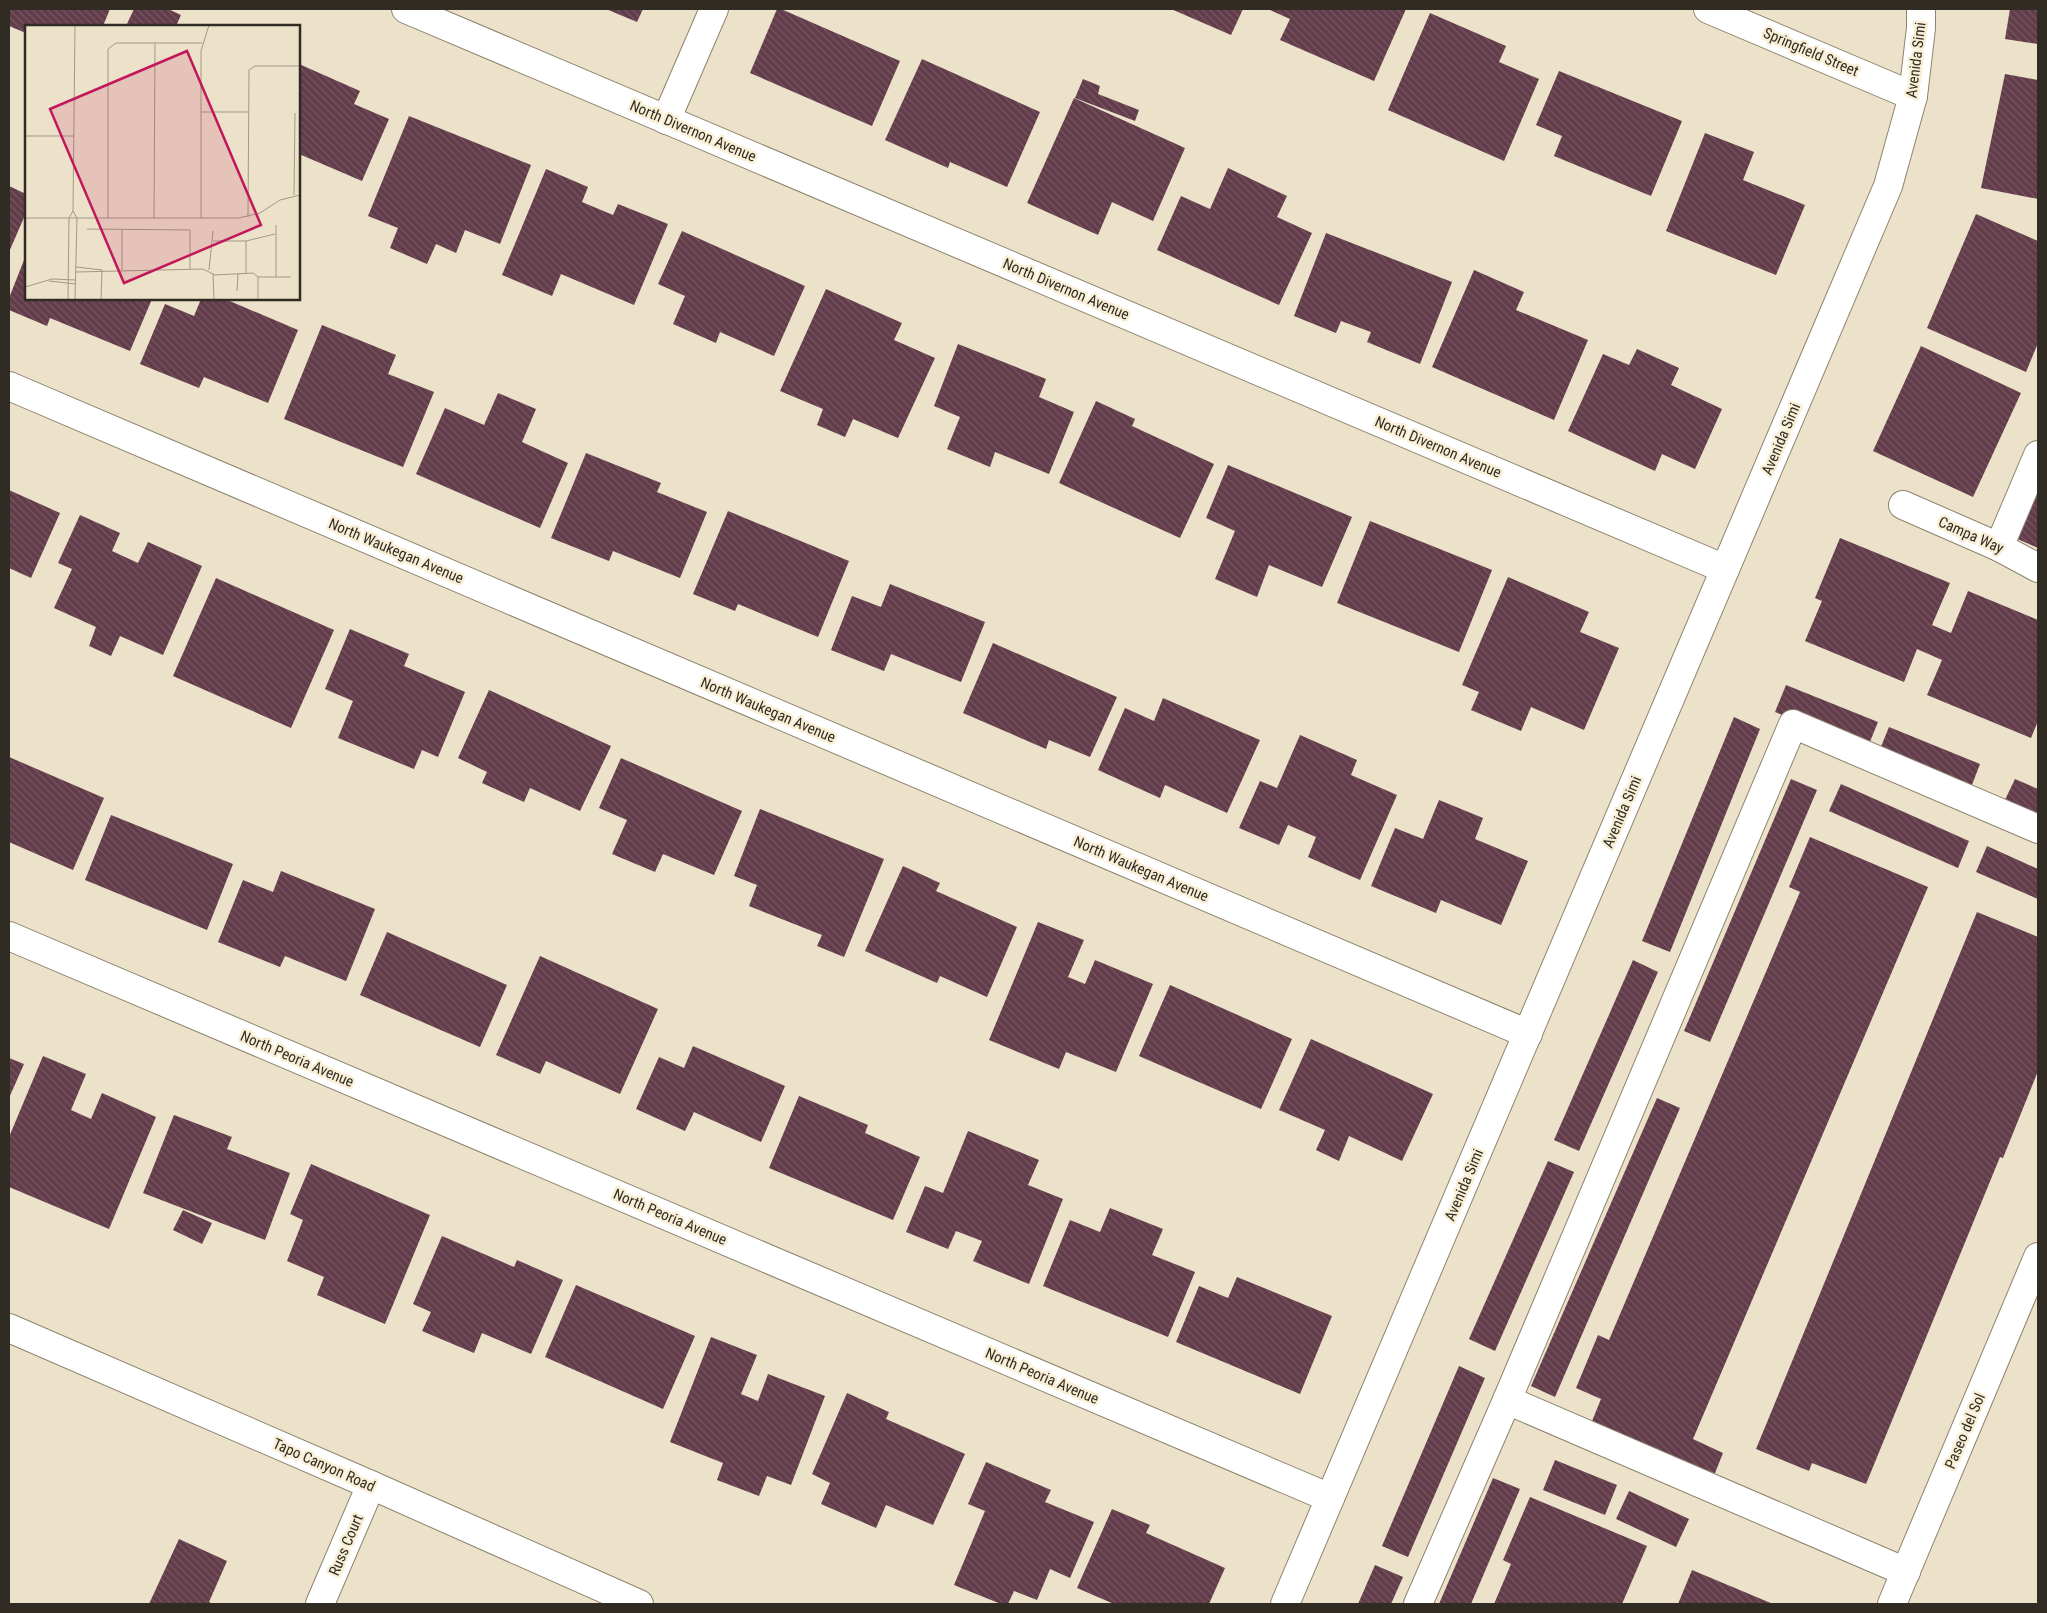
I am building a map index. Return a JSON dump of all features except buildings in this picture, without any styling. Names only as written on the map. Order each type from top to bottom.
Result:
[{"type":"street","name":"North Divernon Avenue","points":[[406,9],[1725,569]]},
{"type":"street","points":[[666,120],[714,9]]},
{"type":"street","name":"Springfield Street","points":[[1708,9],[1913,96]]},
{"type":"street","name":"Avenida Simi","points":[[1285,1604],[1888,186],[1913,96],[1922,28],[1921,9]]},
{"type":"street","name":"North Waukegan Avenue","points":[[9,386],[1528,1034]]},
{"type":"street","points":[[1999,546],[2038,454]]},
{"type":"street","name":"Campa Way","points":[[1902,505],[1999,546],[2038,568]]},
{"type":"street","points":[[1418,1604],[1507,1400],[1793,724],[2038,829]]},
{"type":"street","name":"North Peoria Avenue","points":[[9,936],[1330,1498]]},
{"type":"street","name":"Paseo del Sol","points":[[1892,1604],[2038,1257]]},
{"type":"street","name":"Tapo Canyon Road","points":[[9,1328],[639,1604]]},
{"type":"street","points":[[1507,1400],[1906,1572]]},
{"type":"street","name":"Russ Court","points":[[320,1604],[371,1485]]}]
